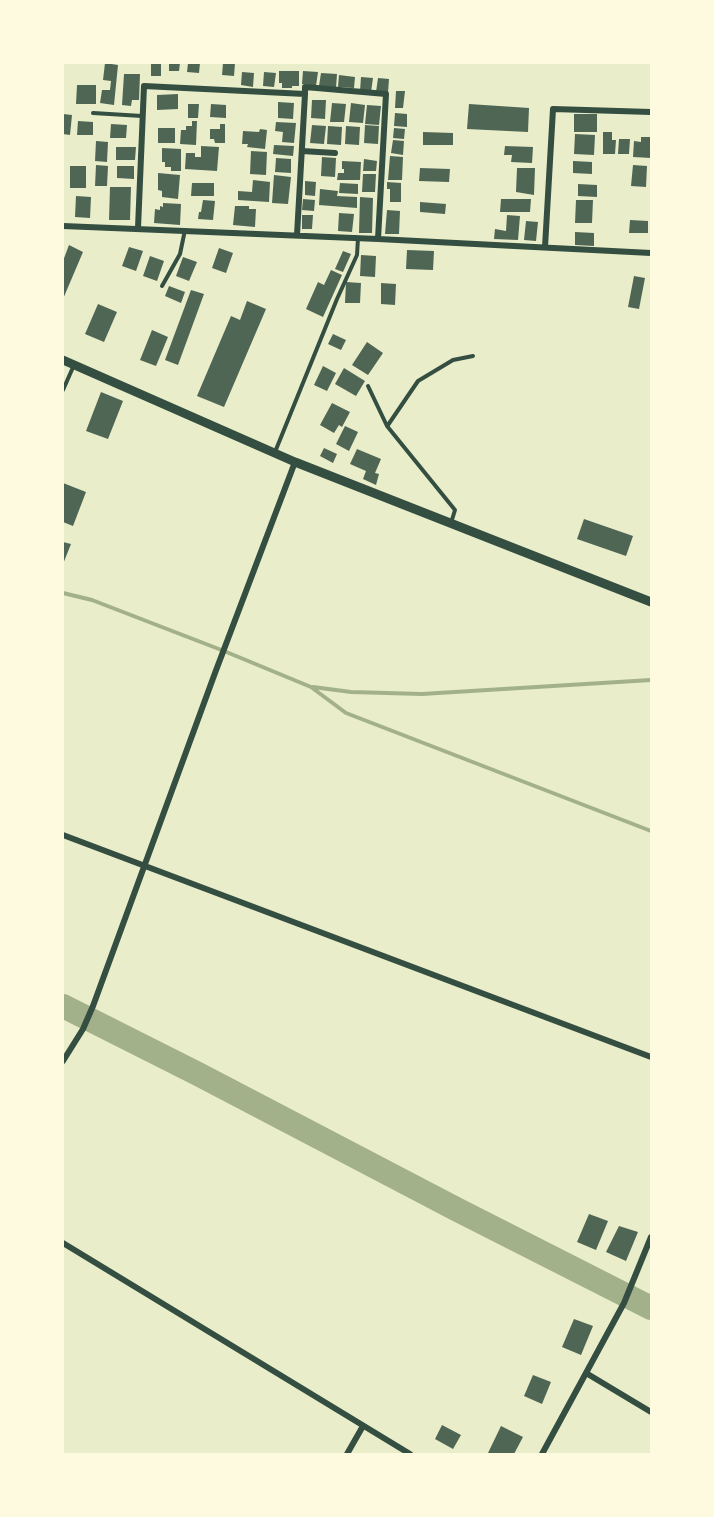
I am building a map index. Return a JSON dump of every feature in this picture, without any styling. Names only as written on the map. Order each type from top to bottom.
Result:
[{"type":"street","points":[[138,228],[144,86],[305,94]]},
{"type":"street","points":[[297,235],[305,87],[386,94],[378,239]]},
{"type":"street","points":[[545,247],[553,109],[651,112]]},
{"type":"street","points":[[302,151],[335,153]]},
{"type":"street","points":[[63,226],[297,235],[651,254]]},
{"type":"street","points":[[63,360],[295,462],[651,602]]},
{"type":"street","points":[[63,1061],[83,1029],[295,462]]},
{"type":"street","points":[[63,836],[651,1057]]},
{"type":"street","points":[[542,1454],[624,1303],[651,1237]]},
{"type":"street","points":[[63,1243],[410,1454]]},
{"type":"street","points":[[586,1372],[651,1412]]},
{"type":"street","points":[[347,1454],[363,1426]]},
{"type":"lane","points":[[93,113],[142,117]]},
{"type":"lane","points":[[162,286],[180,254],[185,230]]},
{"type":"lane","points":[[274,453],[357,255],[358,238]]},
{"type":"lane","points":[[387,426],[418,381],[453,360],[473,356]]},
{"type":"lane","points":[[63,390],[74,365]]},
{"type":"lane","points":[[368,386],[387,426],[455,510],[451,523]]},
{"type":"building","points":[[105,63],[118,65],[114,105],[100,103],[102,90],[110,90],[111,81],[103,80]]},
{"type":"building","points":[[151,63],[161,63],[161,76],[151,76]]},
{"type":"building","points":[[169,63],[180,63],[179,71],[169,71]]},
{"type":"building","points":[[188,63],[200,63],[199,73],[187,72]]},
{"type":"building","points":[[223,63],[235,63],[234,76],[222,75]]},
{"type":"building","points":[[279,71],[299,71],[299,86],[282,88],[282,83],[279,83]]},
{"type":"building","points":[[303,71],[318,72],[316,86],[302,84]]},
{"type":"building","points":[[242,72],[254,73],[253,87],[241,85]]},
{"type":"building","points":[[264,72],[276,73],[274,87],[263,86]]},
{"type":"building","points":[[321,73],[337,74],[336,88],[319,86]]},
{"type":"building","points":[[124,74],[140,74],[139,100],[132,100],[131,106],[122,105]]},
{"type":"building","points":[[339,75],[355,77],[354,88],[338,87]]},
{"type":"building","points":[[361,77],[373,78],[371,92],[360,91]]},
{"type":"building","points":[[378,78],[389,79],[388,93],[376,92]]},
{"type":"building","points":[[77,85],[96,85],[96,104],[76,104]]},
{"type":"building","points":[[396,91],[405,91],[403,108],[395,108]]},
{"type":"building","points":[[178,94],[178,109],[157,110],[157,95]]},
{"type":"building","points":[[312,100],[326,100],[325,119],[311,118]]},
{"type":"building","points":[[278,102],[294,103],[293,119],[278,118]]},
{"type":"building","points":[[332,103],[346,104],[344,122],[330,122]]},
{"type":"building","points":[[351,103],[365,105],[363,123],[349,122]]},
{"type":"building","points":[[188,104],[199,104],[198,118],[188,118]]},
{"type":"building","points":[[211,104],[226,105],[226,118],[210,117]]},
{"type":"building","points":[[469,104],[529,108],[528,132],[467,129]]},
{"type":"building","points":[[367,105],[381,106],[379,125],[365,124]]},
{"type":"building","points":[[395,113],[407,114],[407,127],[394,126]]},
{"type":"building","points":[[63,114],[72,115],[70,135],[63,134]]},
{"type":"building","points":[[574,114],[597,114],[597,132],[574,132]]},
{"type":"building","points":[[78,121],[93,122],[93,135],[77,135]]},
{"type":"building","points":[[192,121],[197,121],[196,145],[180,144],[181,130],[186,130],[186,126],[192,126]]},
{"type":"building","points":[[276,122],[296,123],[294,143],[282,142],[283,132],[275,131]]},
{"type":"building","points":[[111,124],[127,125],[126,138],[110,138]]},
{"type":"building","points":[[220,124],[225,124],[225,143],[215,143],[214,139],[210,139],[210,129],[220,129]]},
{"type":"building","points":[[312,125],[326,126],[324,144],[310,143]]},
{"type":"building","points":[[365,125],[379,126],[378,144],[364,143]]},
{"type":"building","points":[[328,126],[342,127],[341,145],[327,144]]},
{"type":"building","points":[[346,126],[360,127],[359,145],[345,144]]},
{"type":"building","points":[[158,128],[175,128],[175,143],[158,143]]},
{"type":"building","points":[[394,128],[405,129],[404,139],[393,138]]},
{"type":"building","points":[[260,129],[267,130],[265,149],[247,147],[248,144],[242,144],[243,131],[259,132]]},
{"type":"building","points":[[423,132],[453,133],[453,145],[423,145]]},
{"type":"building","points":[[603,132],[612,132],[612,140],[616,140],[615,154],[603,154]]},
{"type":"building","points":[[575,134],[595,135],[594,155],[574,154]]},
{"type":"building","points":[[641,137],[651,137],[651,158],[633,157],[634,141],[641,142]]},
{"type":"building","points":[[619,139],[630,139],[629,154],[618,154]]},
{"type":"building","points":[[393,140],[404,141],[403,155],[391,153]]},
{"type":"building","points":[[96,141],[108,142],[107,162],[95,161]]},
{"type":"building","points":[[274,145],[294,146],[293,156],[273,154]]},
{"type":"building","points":[[201,146],[219,147],[217,171],[185,169],[186,153],[195,153],[195,157],[201,157]]},
{"type":"building","points":[[505,146],[533,147],[532,163],[511,162],[512,155],[504,155]]},
{"type":"building","points":[[116,147],[136,147],[135,160],[116,160]]},
{"type":"building","points":[[162,148],[181,149],[181,171],[171,171],[171,167],[165,167],[165,162],[162,162]]},
{"type":"building","points":[[251,151],[267,152],[266,175],[250,174]]},
{"type":"building","points":[[390,156],[403,157],[402,180],[388,180]]},
{"type":"building","points":[[322,157],[336,158],[335,177],[321,176]]},
{"type":"building","points":[[276,158],[291,159],[291,173],[275,172]]},
{"type":"building","points":[[364,159],[377,161],[376,171],[363,171]]},
{"type":"building","points":[[342,161],[361,162],[360,180],[337,180],[338,173],[344,173]]},
{"type":"building","points":[[573,161],[592,162],[592,174],[573,173]]},
{"type":"building","points":[[96,165],[108,166],[107,186],[95,186]]},
{"type":"building","points":[[633,165],[647,166],[646,187],[631,186]]},
{"type":"building","points":[[70,166],[86,166],[86,188],[70,188]]},
{"type":"building","points":[[117,166],[134,166],[134,179],[117,178]]},
{"type":"building","points":[[420,168],[450,169],[449,182],[419,181]]},
{"type":"building","points":[[517,168],[535,168],[534,195],[516,192]]},
{"type":"building","points":[[158,173],[180,175],[178,199],[162,197],[162,191],[158,190]]},
{"type":"building","points":[[363,174],[376,174],[375,192],[362,192]]},
{"type":"building","points":[[274,175],[291,177],[288,204],[272,203]]},
{"type":"building","points":[[253,180],[270,182],[269,202],[238,200],[238,191],[252,192]]},
{"type":"building","points":[[305,181],[316,182],[315,196],[305,195]]},
{"type":"building","points":[[387,182],[401,183],[401,202],[390,202],[390,189],[387,189]]},
{"type":"building","points":[[192,183],[214,183],[214,196],[191,196]]},
{"type":"building","points":[[340,183],[358,184],[358,194],[339,193]]},
{"type":"building","points":[[578,184],[597,185],[597,197],[578,196]]},
{"type":"building","points":[[110,187],[131,187],[130,220],[109,220]]},
{"type":"building","points":[[320,189],[338,191],[337,196],[357,197],[357,208],[319,205]]},
{"type":"building","points":[[76,196],[91,197],[90,218],[75,217]]},
{"type":"building","points":[[360,197],[373,198],[372,233],[359,233]]},
{"type":"building","points":[[303,199],[315,200],[314,211],[302,210]]},
{"type":"building","points":[[501,199],[531,199],[530,212],[500,212]]},
{"type":"building","points":[[203,200],[215,201],[213,220],[198,219]]},
{"type":"building","points":[[576,200],[593,200],[592,223],[575,223]]},
{"type":"building","points":[[420,202],[446,204],[445,214],[420,212]]},
{"type":"building","points":[[163,203],[181,204],[180,225],[154,223],[155,209],[160,210]]},
{"type":"building","points":[[235,206],[249,206],[249,209],[256,209],[255,227],[233,225]]},
{"type":"building","points":[[387,210],[400,211],[399,234],[385,234]]},
{"type":"building","points":[[339,213],[354,214],[352,232],[338,231]]},
{"type":"building","points":[[302,215],[313,215],[312,229],[302,229]]},
{"type":"building","points":[[507,215],[520,216],[518,240],[494,239],[495,229],[506,231]]},
{"type":"building","points":[[630,220],[648,221],[648,233],[629,233]]},
{"type":"building","points":[[526,221],[538,222],[536,241],[524,240]]},
{"type":"building","points":[[575,232],[594,233],[594,246],[575,245]]},
{"type":"building","points":[[69,245],[83,252],[63,299],[63,261]]},
{"type":"building","points":[[129,247],[143,251],[136,271],[122,266]]},
{"type":"building","points":[[219,248],[233,253],[226,273],[212,268]]},
{"type":"building","points":[[407,250],[434,251],[433,270],[406,269]]},
{"type":"building","points":[[343,251],[351,254],[343,272],[335,269]]},
{"type":"building","points":[[361,255],[376,256],[375,277],[360,276]]},
{"type":"building","points":[[150,256],[164,261],[157,281],[143,276]]},
{"type":"building","points":[[183,257],[197,262],[189,281],[176,276]]},
{"type":"building","points":[[331,270],[342,275],[323,317],[306,309],[318,282],[324,285]]},
{"type":"building","points":[[634,276],[645,278],[639,309],[628,307]]},
{"type":"building","points":[[346,282],[361,283],[360,303],[345,303]]},
{"type":"building","points":[[381,283],[396,284],[395,305],[381,304]]},
{"type":"building","points":[[169,286],[185,292],[181,303],[165,296]]},
{"type":"building","points":[[191,290],[204,294],[178,365],[165,360]]},
{"type":"building","points":[[247,301],[266,309],[224,407],[197,396],[231,316],[240,320]]},
{"type":"building","points":[[98,304],[117,312],[104,342],[85,334]]},
{"type":"building","points":[[152,330],[168,337],[156,366],[140,360]]},
{"type":"building","points":[[333,334],[346,340],[341,350],[328,344]]},
{"type":"building","points":[[367,342],[383,353],[368,375],[352,365]]},
{"type":"building","points":[[323,366],[336,373],[327,391],[314,385]]},
{"type":"building","points":[[344,368],[365,381],[356,396],[335,384]]},
{"type":"building","points":[[101,392],[123,401],[108,439],[86,431]]},
{"type":"building","points":[[332,403],[350,412],[342,427],[339,425],[334,433],[320,425]]},
{"type":"building","points":[[345,426],[358,432],[349,451],[336,444]]},
{"type":"building","points":[[324,448],[337,454],[333,463],[320,456]]},
{"type":"building","points":[[357,449],[381,459],[375,473],[379,474],[376,485],[363,479],[366,471],[350,464]]},
{"type":"building","points":[[63,483],[86,492],[73,526],[63,522]]},
{"type":"building","points":[[584,519],[633,536],[626,556],[577,539]]},
{"type":"building","points":[[63,542],[71,544],[63,564]]},
{"type":"building","points":[[589,1214],[608,1221],[596,1250],[577,1242]]},
{"type":"building","points":[[619,1226],[638,1232],[626,1261],[606,1252]]},
{"type":"building","points":[[574,1319],[593,1326],[581,1355],[562,1347]]},
{"type":"building","points":[[533,1375],[551,1382],[542,1404],[524,1396]]},
{"type":"building","points":[[442,1425],[461,1435],[453,1449],[435,1439]]},
{"type":"building","points":[[501,1426],[523,1437],[514,1454],[488,1453]]},
{"type":"waterway","points":[[63,593],[92,600],[224,651],[311,687],[346,713],[651,831]]},
{"type":"waterway","points":[[313,687],[351,692],[422,694],[651,680]]},
{"type":"waterway","points":[[63,1006],[651,1308]]}]
